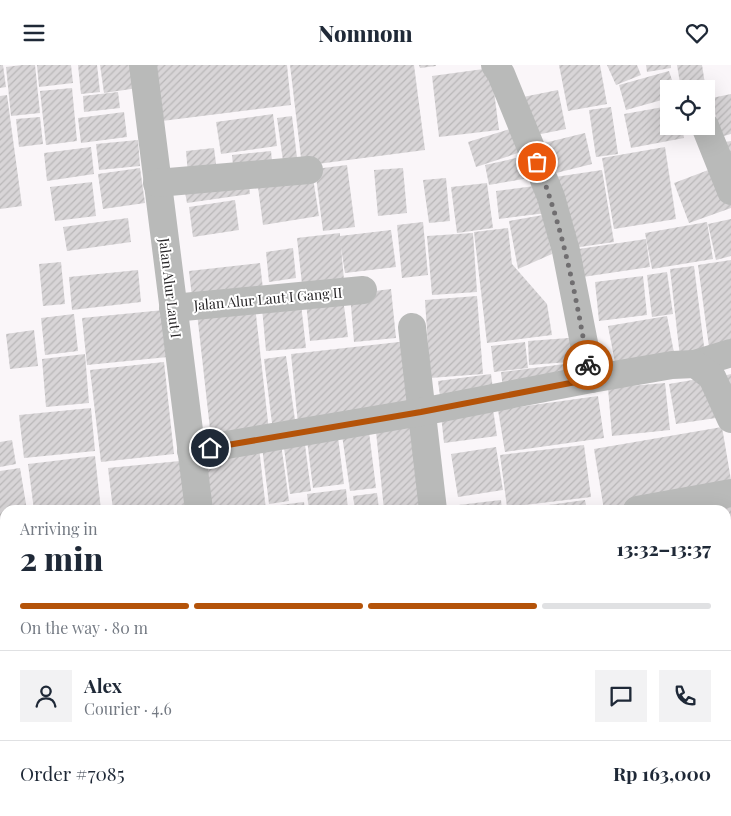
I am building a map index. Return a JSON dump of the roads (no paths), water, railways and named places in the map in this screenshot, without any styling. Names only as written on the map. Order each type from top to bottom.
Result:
[{"type":"street","name":"Jalan Alur Laut I","points":[[143,65],[198,505]]},
{"type":"street","points":[[495,65],[501,73],[551,197],[566,251],[591,379]]},
{"type":"street","points":[[709,135],[731,191]]},
{"type":"street","points":[[157,183],[308,170]]},
{"type":"street","name":"Jalan Alur Laut I Gang II","points":[[173,308],[363,290]]},
{"type":"street","points":[[412,327],[432,505]]},
{"type":"street","points":[[191,451],[421,412],[672,365],[703,370],[731,353]]},
{"type":"street","points":[[703,370],[731,419]]},
{"type":"street","points":[[665,505],[731,493]]}]
